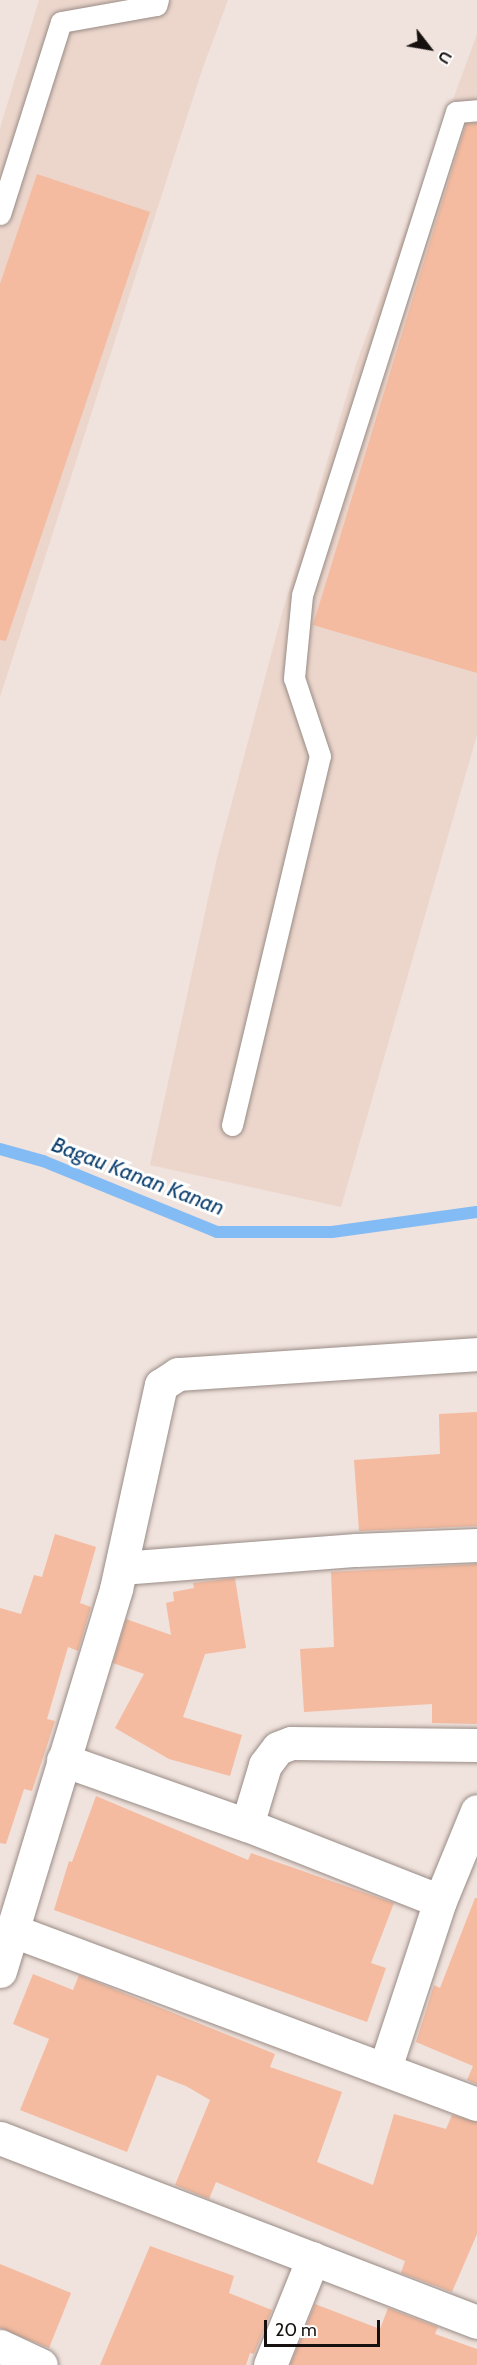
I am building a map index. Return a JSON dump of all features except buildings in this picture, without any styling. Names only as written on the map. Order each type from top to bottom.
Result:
[{"type":"street","points":[[0,1971],[121,1568],[156,1401],[167,1378],[477,1354]]},
{"type":"street","points":[[121,1568],[356,1550],[477,1545]]},
{"type":"street","points":[[247,1825],[265,1765],[278,1748],[291,1743],[477,1745]]},
{"type":"street","points":[[63,1760],[247,1825],[440,1901]]},
{"type":"street","points":[[385,2068],[440,1901],[477,1811]]},
{"type":"street","points":[[11,1930],[477,2104]]},
{"type":"street","points":[[0,2138],[477,2322]]},
{"type":"street","points":[[270,2365],[313,2258]]},
{"type":"street","points":[[0,2346],[41,2365]]},
{"type":"lane","points":[[0,214],[61,22],[156,5],[158,0]]},
{"type":"lane","points":[[232,1125],[320,756],[294,678],[302,595],[456,112],[477,110]]},
{"type":"shaded area","points":[[39,0],[228,0],[202,70],[0,697],[0,128]]},
{"type":"shaded area","points":[[477,34],[477,735],[341,1207],[150,1165],[217,858],[283,610],[356,364]]},
{"type":"waterway","name":"Bagau Kanan Kanan","points":[[0,1149],[43,1161],[217,1232],[332,1232],[477,1212]]}]
